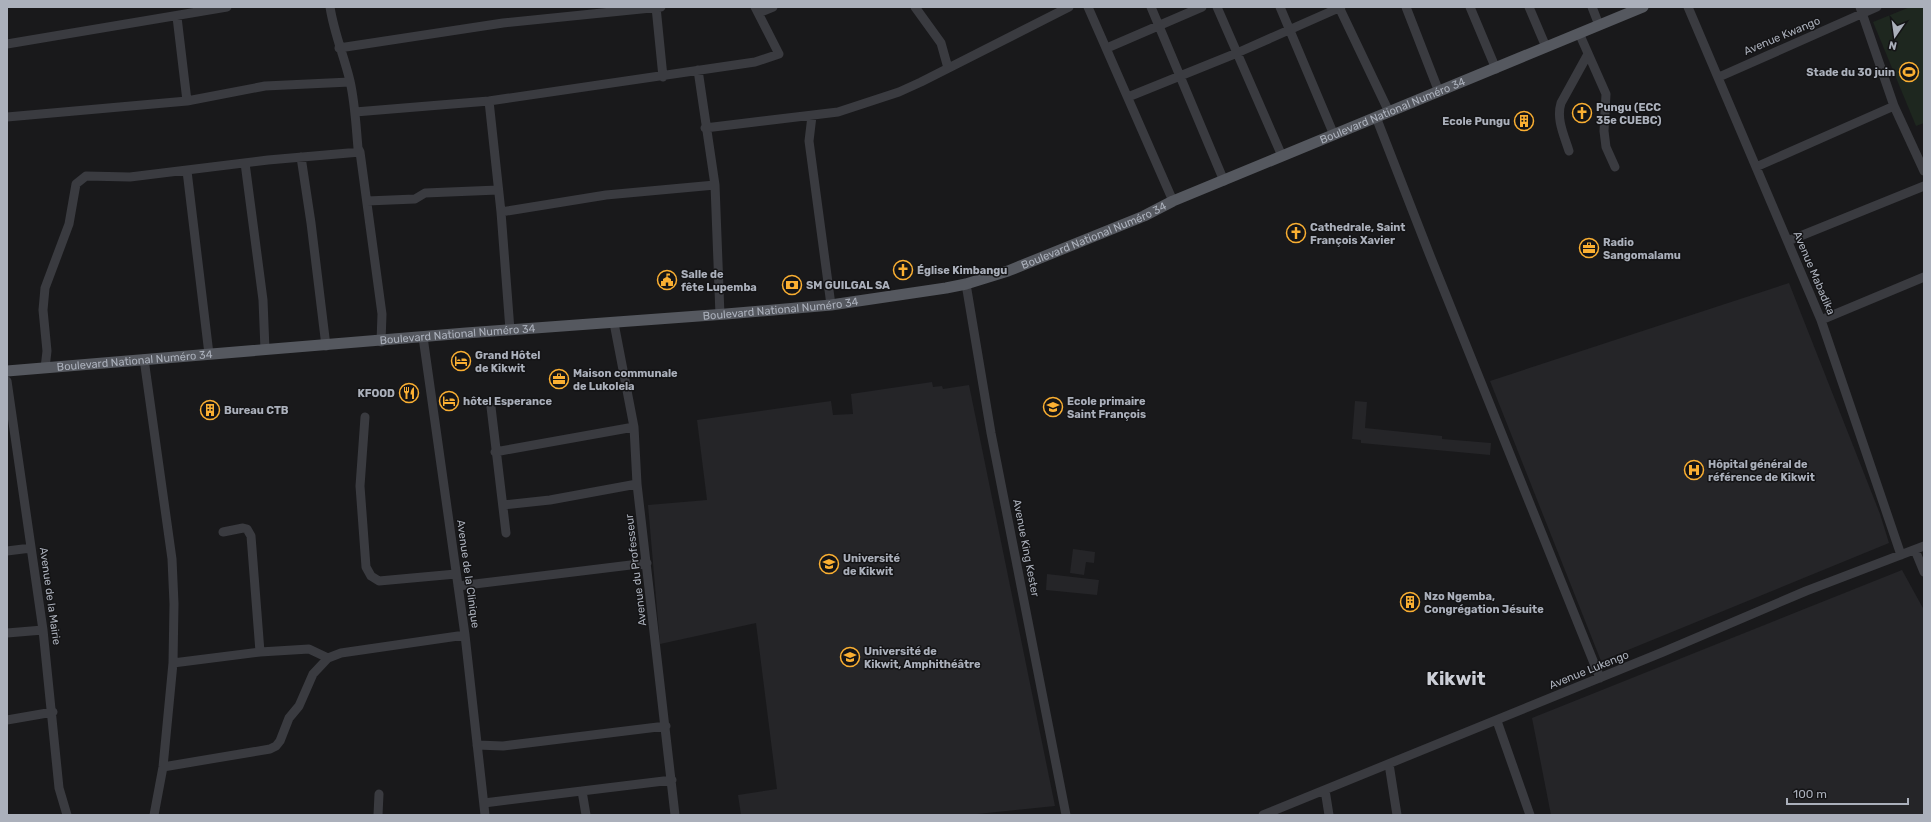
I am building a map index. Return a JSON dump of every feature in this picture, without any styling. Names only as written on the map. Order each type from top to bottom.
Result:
[{"type":"main road","name":"Boulevard National Numéro 34","points":[[7,371],[831,305],[966,284],[1008,271],[1144,216],[1173,201],[1644,7]]},
{"type":"street","points":[[7,44],[177,17],[227,7]]},
{"type":"street","points":[[330,7],[334,32],[350,82],[355,112],[358,148],[360,152],[382,314],[381,342]]},
{"type":"street","points":[[656,7],[663,77]]},
{"type":"street","points":[[339,48],[503,23],[661,7]]},
{"type":"street","points":[[355,112],[489,101],[663,77],[698,70],[755,62],[779,54],[757,10],[773,7]]},
{"type":"street","points":[[915,7],[940,43],[948,68]]},
{"type":"street","points":[[705,128],[838,112],[899,92],[1069,7]]},
{"type":"street","points":[[1088,7],[1173,201]]},
{"type":"street","points":[[1151,7],[1224,181]]},
{"type":"street","points":[[1107,48],[1202,7]]},
{"type":"street","points":[[1217,7],[1282,156]]},
{"type":"street","points":[[1280,7],[1334,135]]},
{"type":"street","points":[[1128,97],[1237,53],[1340,7],[1389,112]]},
{"type":"street","points":[[1406,7],[1439,92]]},
{"type":"street","points":[[1470,7],[1496,69]]},
{"type":"street","points":[[1529,7],[1546,47]]},
{"type":"street","points":[[1592,7],[1599,25]]},
{"type":"street","name":"Avenue Mabadika","points":[[1688,7],[1821,320],[1901,555]]},
{"type":"street","name":"Avenue Kwango","points":[[1718,76],[1861,10],[1877,7]]},
{"type":"street","points":[[1861,10],[1894,106],[1924,171]]},
{"type":"street","points":[[177,17],[187,101]]},
{"type":"street","points":[[1579,33],[1606,94],[1604,131],[1606,147],[1615,167]]},
{"type":"street","points":[[1569,151],[1560,125],[1558,112],[1561,103],[1588,54]]},
{"type":"street","points":[[698,70],[705,128],[715,185],[720,315]]},
{"type":"street","points":[[7,117],[187,101],[265,86],[350,82]]},
{"type":"street","points":[[489,101],[501,212],[510,330]]},
{"type":"street","points":[[1756,167],[1894,106]]},
{"type":"street","points":[[812,116],[809,141],[831,305]]},
{"type":"street","points":[[1376,117],[1600,678]]},
{"type":"street","points":[[45,368],[47,351],[43,310],[46,288],[69,224],[76,184],[86,176],[130,177],[301,157],[360,152]]},
{"type":"street","points":[[301,157],[312,223],[326,346]]},
{"type":"street","points":[[246,163],[263,300],[265,350]]},
{"type":"street","points":[[188,171],[209,354]]},
{"type":"street","points":[[501,212],[606,195],[715,185]]},
{"type":"street","points":[[1788,241],[1924,186]]},
{"type":"street","points":[[367,201],[415,198],[425,193],[498,190]]},
{"type":"street","points":[[1821,320],[1924,277]]},
{"type":"street","name":"Avenue King Kester","points":[[966,284],[994,448],[1066,815]]},
{"type":"street","name":"Avenue du Professeur","points":[[614,323],[634,427],[638,484],[675,815]]},
{"type":"street","name":"Avenue de la Clinique","points":[[423,337],[458,586],[486,815]]},
{"type":"street","points":[[144,359],[172,559],[174,604],[173,663],[163,768],[154,815]]},
{"type":"street","name":"Avenue de la Mairie","points":[[7,381],[43,630],[59,788],[67,815]]},
{"type":"street","points":[[491,407],[506,533]]},
{"type":"street","points":[[365,417],[360,486],[366,567],[371,576],[379,581],[456,574]]},
{"type":"street","points":[[496,452],[634,427]]},
{"type":"street","points":[[503,505],[550,500],[638,484]]},
{"type":"street","points":[[222,532],[243,528],[248,529],[251,536],[260,652]]},
{"type":"street","name":"Avenue Lukengo","points":[[1263,815],[1497,721],[1728,625],[1792,596],[1924,546]]},
{"type":"street","points":[[7,551],[30,548]]},
{"type":"street","points":[[1914,550],[1924,572]]},
{"type":"street","points":[[458,586],[647,563]]},
{"type":"street","points":[[7,634],[43,630]]},
{"type":"street","points":[[163,768],[270,749],[276,746],[280,741],[289,718],[299,706],[313,674],[328,658],[341,653],[464,635]]},
{"type":"street","points":[[173,663],[260,652],[309,649],[328,658]]},
{"type":"street","points":[[7,720],[52,712]]},
{"type":"street","points":[[1497,721],[1530,815]]},
{"type":"street","points":[[477,745],[503,746],[666,726]]},
{"type":"street","points":[[1389,764],[1397,815]]},
{"type":"street","points":[[484,803],[672,780]]},
{"type":"street","points":[[1325,790],[1329,815]]},
{"type":"street","points":[[582,791],[586,815]]},
{"type":"street","points":[[378,815],[379,794]]},
{"type":"shaded area","name":"Stade du 30 juin","points":[[1910,7],[1924,7],[1924,123],[1916,126],[1873,22]]},
{"type":"shaded area","name":"Hôpital général de référence de Kikwit","points":[[1789,283],[1880,514],[1889,543],[1601,661],[1490,381]]},
{"type":"shaded area","name":"Université de Kikwit","points":[[932,382],[933,387],[942,386],[943,389],[969,385],[1055,806],[968,815],[741,815],[738,795],[777,789],[756,623],[660,644],[648,505],[707,500],[697,420],[831,401],[833,415],[853,414],[851,394]]},
{"type":"shaded area","points":[[1355,401],[1367,402],[1365,428],[1442,436],[1442,439],[1491,443],[1490,455],[1361,443],[1361,440],[1352,439]]},
{"type":"shaded area","points":[[1073,549],[1095,552],[1094,563],[1086,562],[1084,575],[1070,573]]},
{"type":"shaded area","points":[[1902,570],[1924,610],[1924,815],[1551,815],[1532,718]]},
{"type":"shaded area","points":[[1047,574],[1099,580],[1097,595],[1046,590]]},
{"type":"place","name":"Stade du 30 juin","points":[[1909,72]]},
{"type":"place","name":"Pungu (ECC 35e CUEBC)","points":[[1582,113]]},
{"type":"place","name":"Ecole Pungu","points":[[1524,121]]},
{"type":"place","name":"Cathedrale, Saint François Xavier","points":[[1296,233]]},
{"type":"place","name":"Radio Sangomalamu","points":[[1589,248]]},
{"type":"place","name":"Église Kimbangu","points":[[903,270]]},
{"type":"place","name":"Salle de fête Lupemba","points":[[667,280]]},
{"type":"place","name":"SM GUILGAL SA","points":[[792,285]]},
{"type":"place","name":"Grand Hôtel de Kikwit","points":[[461,361]]},
{"type":"place","name":"Maison communale de Lukolela","points":[[559,379]]},
{"type":"place","name":"KFOOD","points":[[409,393]]},
{"type":"place","name":"hôtel Esperance","points":[[449,401]]},
{"type":"place","name":"Ecole primaire Saint François","points":[[1053,407]]},
{"type":"place","name":"Bureau CTB","points":[[210,410]]},
{"type":"place","name":"Hôpital général de référence de Kikwit","points":[[1694,470]]},
{"type":"place","name":"Université de Kikwit","points":[[829,564]]},
{"type":"place","name":"Nzo Ngemba, Congrégation Jésuite","points":[[1410,602]]},
{"type":"place","name":"Université de Kikwit, Amphithéâtre","points":[[850,657]]},
{"type":"district","name":"Kikwit","points":[[1456,678]]}]
